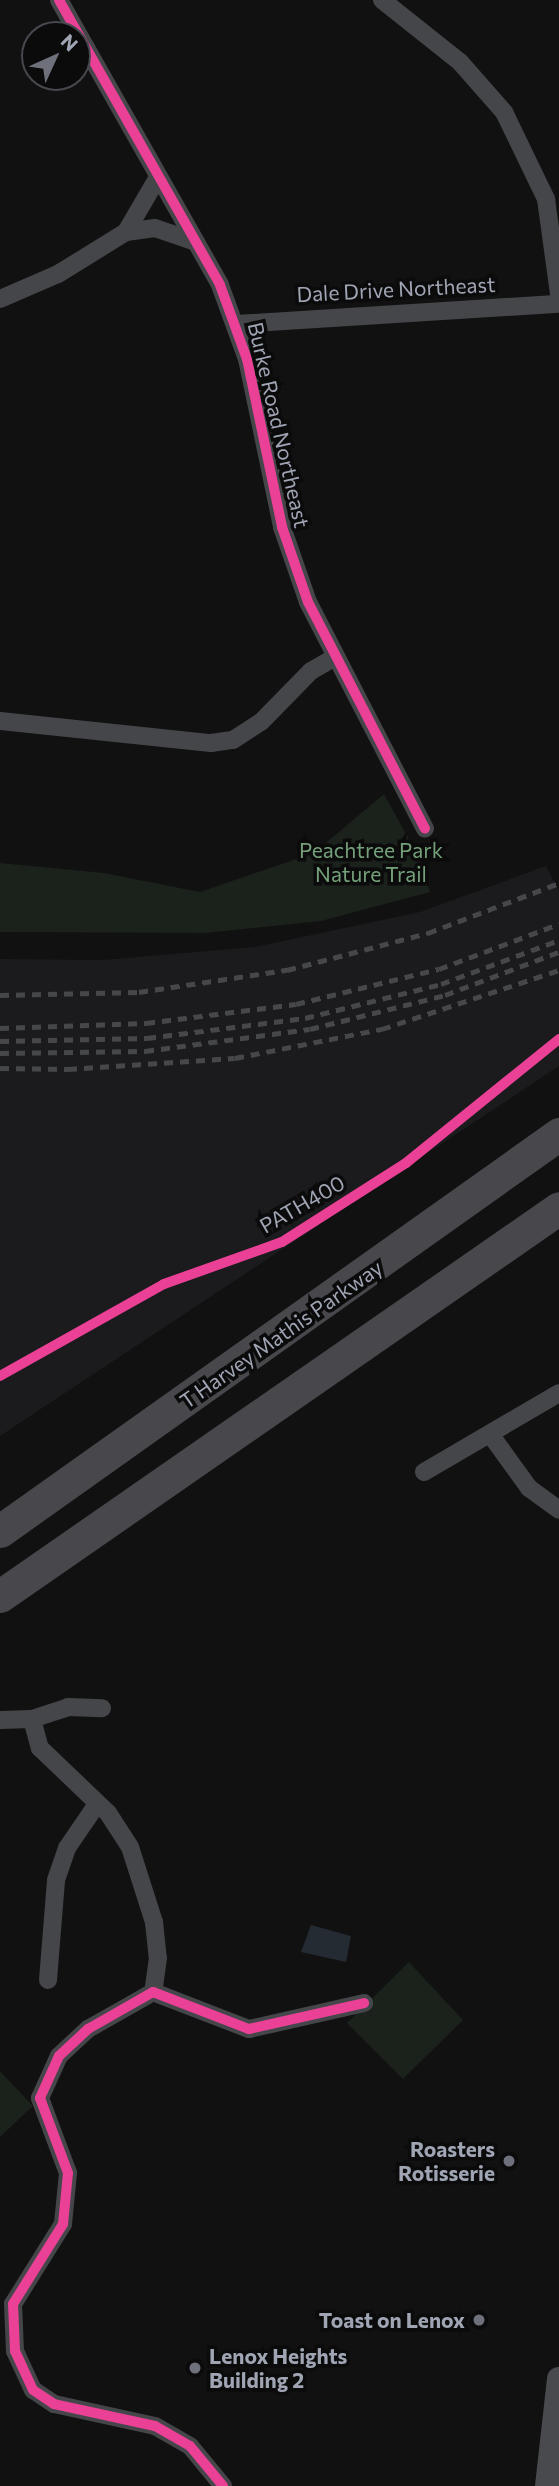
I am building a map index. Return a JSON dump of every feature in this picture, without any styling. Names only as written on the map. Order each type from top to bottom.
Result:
[{"type":"highway","name":"T Harvey Mathis Parkway","points":[[0,1531],[559,1134]]},
{"type":"highway","points":[[0,1595],[224,1444],[559,1208]]},
{"type":"highway","points":[[0,1620],[224,1444]]},
{"type":"street","name":"Burke Road Northeast","points":[[59,0],[237,324],[282,527],[308,602],[425,829]]},
{"type":"street","points":[[382,0],[460,62],[504,112],[546,199],[559,294]]},
{"type":"street","points":[[126,232],[157,179]]},
{"type":"street","points":[[0,299],[58,274],[126,232],[155,228],[193,241]]},
{"type":"street","name":"Dale Drive Northeast","points":[[237,324],[559,304]]},
{"type":"street","points":[[0,720],[211,743],[233,740],[261,723],[311,671],[335,657]]},
{"type":"street","points":[[424,1472],[559,1393]]},
{"type":"street","points":[[489,1434],[529,1488],[559,1510]]},
{"type":"street","points":[[0,1720],[32,1719],[68,1707],[102,1708]]},
{"type":"street","points":[[32,1719],[40,1748],[97,1804],[130,1847],[154,1922],[159,1958],[153,1992]]},
{"type":"street","points":[[48,1980],[56,1880],[66,1848],[97,1804]]},
{"type":"street","points":[[153,1992],[249,2029],[364,2003]]},
{"type":"street","points":[[153,1992],[88,2029],[59,2056],[40,2098],[68,2173],[63,2224],[13,2304],[15,2351],[33,2390],[54,2404],[155,2426],[191,2446],[223,2486]]},
{"type":"street","points":[[547,2486],[559,2379]]},
{"type":"shaded area","points":[[546,866],[559,891],[559,1066],[0,1436],[0,959],[103,960],[255,947],[420,912]]},
{"type":"shaded area","points":[[311,1925],[351,1936],[346,1962],[301,1952]]},
{"type":"green space","name":"Peachtree Park Nature Trail","points":[[384,794],[417,854],[430,892],[321,921],[205,933],[0,932],[0,863],[104,873],[200,892],[314,853]]},
{"type":"green space","points":[[409,1962],[463,2020],[403,2079],[347,2023]]},
{"type":"green space","points":[[0,2071],[33,2106],[0,2137]]},
{"type":"railway","points":[[0,995],[139,992],[287,970],[428,933],[559,883]]},
{"type":"railway","points":[[0,1028],[146,1023],[296,1004],[439,969],[559,924]]},
{"type":"railway","points":[[0,1041],[147,1038],[305,1018],[441,984],[559,940]]},
{"type":"railway","points":[[0,1053],[145,1051],[310,1029],[445,995],[559,952]]},
{"type":"railway","points":[[0,1068],[68,1069],[235,1058],[382,1029],[559,970]]},
{"type":"cycle path","points":[[59,0],[220,285],[247,359],[282,527],[308,602],[425,829]]},
{"type":"cycle path","name":"PATH400","points":[[0,1376],[164,1284],[282,1242],[406,1163],[559,1039]]},
{"type":"cycle path","points":[[223,2486],[190,2446],[155,2426],[54,2404],[33,2390],[15,2351],[13,2304],[63,2224],[68,2173],[40,2098],[59,2056],[88,2029],[153,1992],[249,2029],[364,2003]]},
{"type":"place","name":"Roasters Rotisserie","points":[[509,2161]]},
{"type":"place","name":"Toast on Lenox","points":[[479,2320]]},
{"type":"place","name":"Lenox Heights Building 2","points":[[195,2368]]}]
